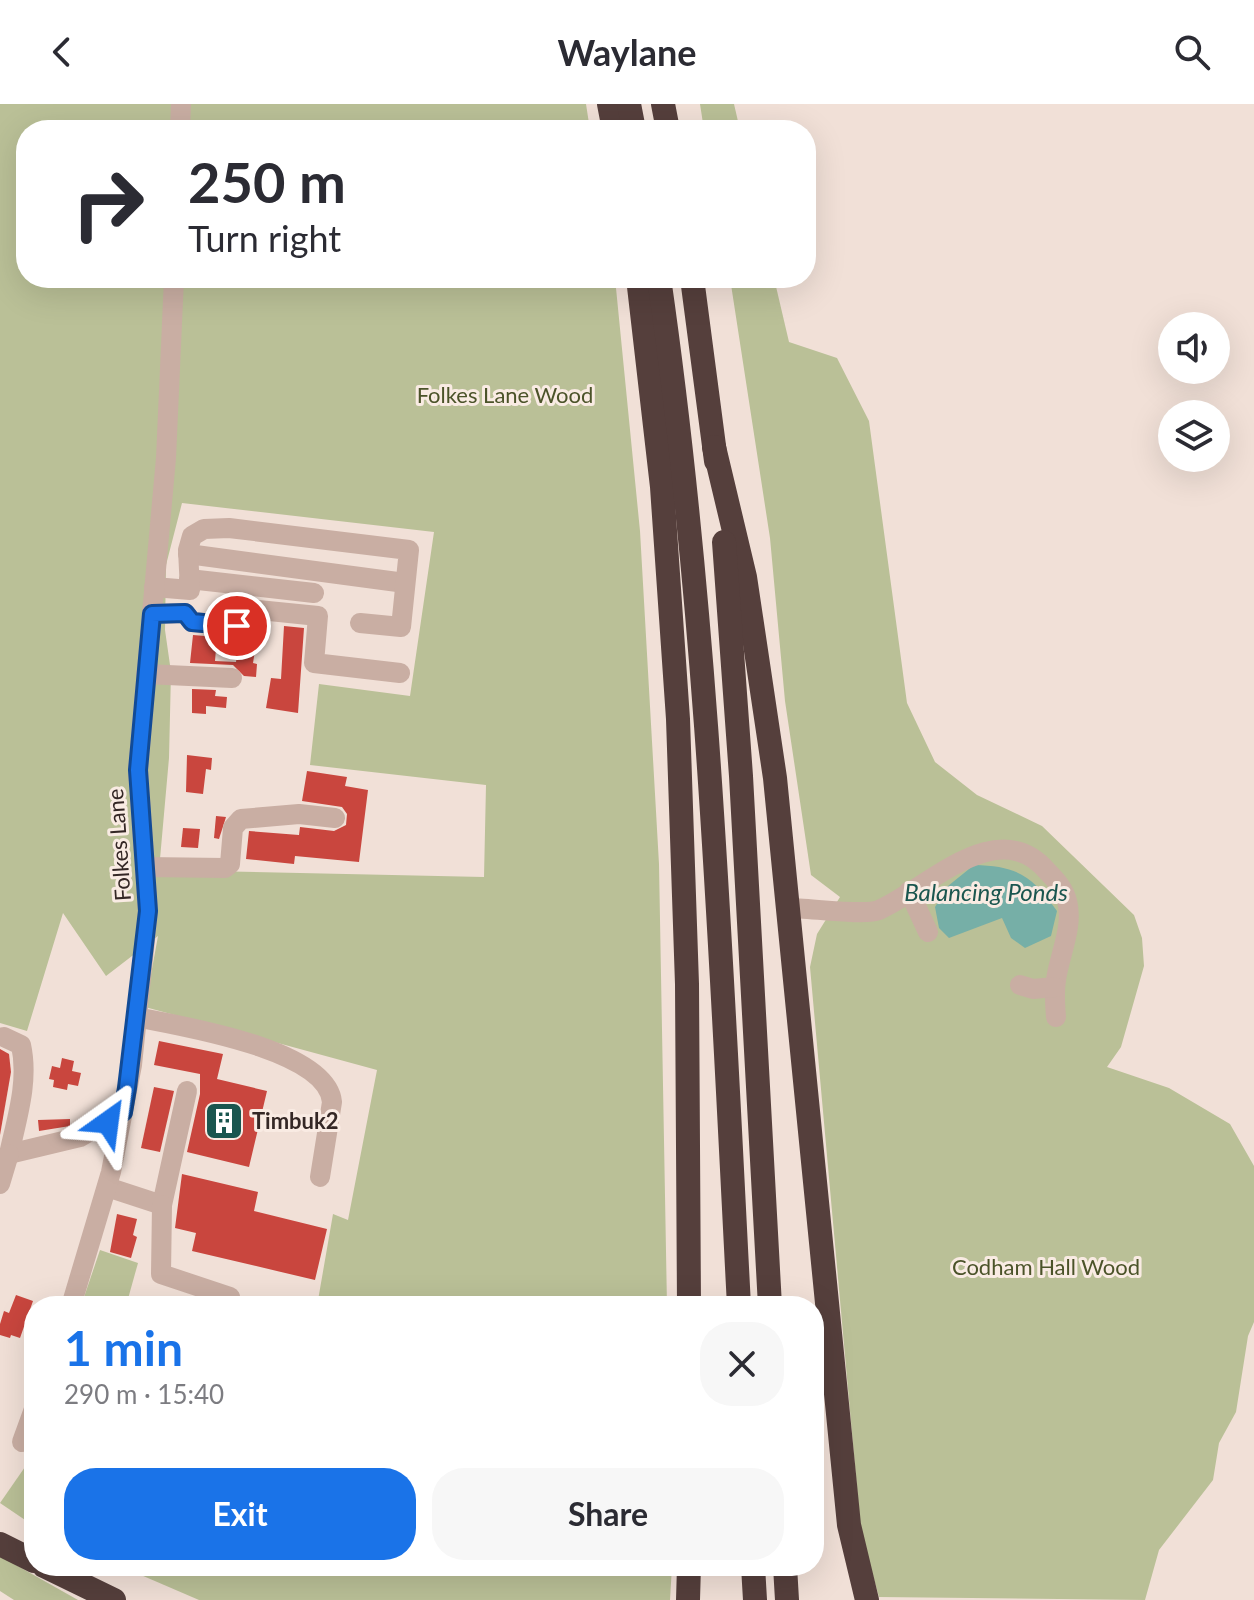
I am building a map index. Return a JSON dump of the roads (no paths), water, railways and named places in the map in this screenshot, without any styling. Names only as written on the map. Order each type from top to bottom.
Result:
[{"type":"highway","points":[[639,288],[662,487],[678,719],[687,984],[689,1296]]},
{"type":"highway","points":[[660,288],[684,477],[703,691],[738,1296]]},
{"type":"highway","points":[[693,288],[714,447],[739,745],[769,1296]]},
{"type":"highway","points":[[714,447],[752,621],[775,778],[849,1525],[867,1600]]},
{"type":"highway","points":[[0,1544],[24,1556]]},
{"type":"highway","points":[[65,1576],[114,1600]]},
{"type":"highway","points":[[688,1600],[689,1576]]},
{"type":"highway","points":[[754,1576],[755,1600]]},
{"type":"highway","points":[[786,1576],[787,1600]]},
{"type":"street","name":"Folkes Lane","points":[[74,1296],[107,1187],[123,1112],[148,911],[138,770],[166,458],[174,288]]},
{"type":"street","points":[[154,587],[190,590],[188,554],[192,536],[204,529],[229,528],[409,550],[401,627],[360,623]]},
{"type":"street","points":[[189,579],[314,597],[320,539]]},
{"type":"street","points":[[188,554],[405,583]]},
{"type":"street","points":[[152,614],[185,613],[192,622],[237,626],[240,608],[318,616],[314,663],[400,673]]},
{"type":"street","points":[[146,674],[232,678]]},
{"type":"street","points":[[145,867],[225,868],[230,864],[233,828],[241,819],[299,814],[335,818]]},
{"type":"street","points":[[788,908],[820,907],[853,914],[877,912],[981,852],[1011,851],[1037,859],[1061,886],[1068,904],[1055,987],[1056,1017]]},
{"type":"street","points":[[909,891],[928,932]]},
{"type":"street","points":[[1020,985],[1033,989],[1055,987]]},
{"type":"street","points":[[136,1017],[228,1035],[319,1075],[330,1091],[332,1102],[320,1177]]},
{"type":"street","points":[[0,1184],[24,1081],[21,1045],[4,1037]]},
{"type":"street","points":[[187,1091],[162,1205],[161,1274],[227,1296]]},
{"type":"street","points":[[9,1154],[80,1137],[123,1112]]},
{"type":"street","points":[[107,1187],[162,1205]]},
{"type":"street","points":[[22,1442],[24,1436]]},
{"type":"water","name":"Balancing Ponds","points":[[974,865],[1013,871],[1040,889],[1057,911],[1051,936],[1025,948],[1011,938],[1002,918],[949,938],[939,928],[935,907],[948,886]]},
{"type":"place","name":"Timbuk2","points":[[224,1121]]},
{"type":"park label","name":"Folkes Lane Wood","points":[[505,395]]},
{"type":"park label","name":"Codham Hall Wood","points":[[1046,1267]]}]
